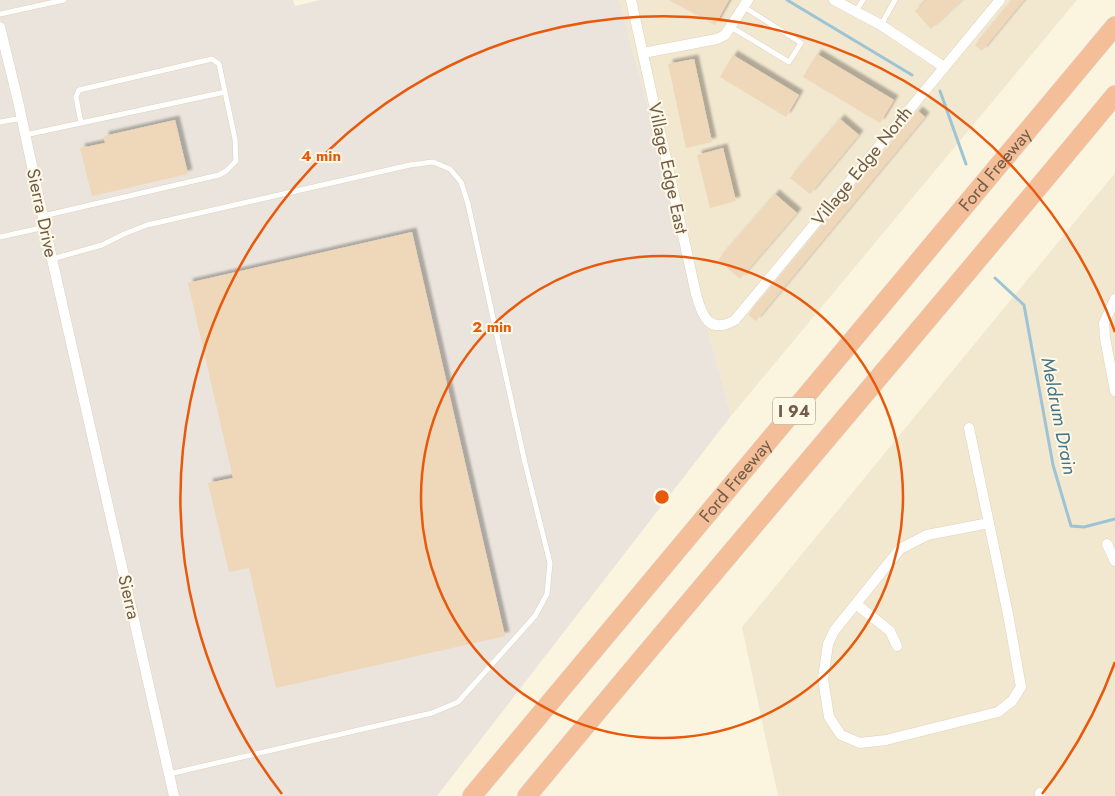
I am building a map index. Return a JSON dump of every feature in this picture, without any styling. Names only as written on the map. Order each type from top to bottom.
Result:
[{"type":"highway","name":"Ford Freeway","points":[[472,796],[1115,26]]},
{"type":"highway","name":"I 94","points":[[528,796],[1115,95]]},
{"type":"street","name":"Village Edge East","points":[[631,0],[700,309],[707,320],[720,325]]},
{"type":"street","points":[[834,0],[881,25],[944,67]]},
{"type":"street","name":"Village Edge North","points":[[720,325],[735,320],[1000,0]]},
{"type":"street","points":[[643,53],[717,39],[725,35],[746,4]]},
{"type":"street","name":"Sierra Drive","points":[[0,27],[26,135],[84,398]]},
{"type":"street","points":[[1115,299],[1104,323],[1115,391]]},
{"type":"street","name":"Sierra","points":[[84,398],[174,796]]},
{"type":"street","points":[[969,428],[1008,614],[1021,688],[1012,700],[998,712],[886,740],[860,743],[841,735],[829,717],[823,679],[828,644],[834,631],[900,549],[926,535],[989,524]]},
{"type":"street","points":[[1107,544],[1115,561]]},
{"type":"street","points":[[856,604],[890,631],[897,646]]},
{"type":"lane","points":[[0,14],[64,0]]},
{"type":"lane","points":[[856,11],[863,0]]},
{"type":"lane","points":[[881,25],[895,0]]},
{"type":"lane","points":[[731,27],[789,62],[801,43],[746,4]]},
{"type":"lane","points":[[43,216],[211,178],[226,171],[236,161],[234,139],[219,64],[212,59],[79,90],[76,97],[81,123]]},
{"type":"lane","points":[[26,135],[224,92]]},
{"type":"lane","points":[[0,122],[22,118]]},
{"type":"lane","points":[[52,259],[102,245],[146,225],[410,165],[433,162],[450,170],[462,182],[468,204],[525,463],[550,563],[547,594],[535,616],[458,702],[432,714],[170,774]]},
{"type":"lane","points":[[0,237],[45,227]]},
{"type":"shaded area","points":[[0,0],[293,0],[295,6],[320,0],[619,0],[731,416],[437,796],[0,796]]},
{"type":"shaded area","points":[[619,0],[1077,0],[731,416]]},
{"type":"shaded area","points":[[1115,173],[1115,796],[778,796],[742,627]]},
{"type":"building","points":[[669,0],[729,0],[715,25]]},
{"type":"building","points":[[927,0],[962,0],[931,29],[915,11]]},
{"type":"building","points":[[1012,0],[1024,0],[982,51],[975,45]]},
{"type":"building","points":[[817,54],[894,100],[880,123],[803,77]]},
{"type":"building","points":[[733,55],[799,95],[786,117],[720,77]]},
{"type":"building","points":[[694,59],[712,142],[686,148],[668,64]]},
{"type":"building","points":[[918,111],[925,117],[756,321],[748,315]]},
{"type":"building","points":[[840,119],[859,135],[810,194],[790,178]]},
{"type":"building","points":[[175,120],[188,174],[92,196],[80,148],[105,143],[104,136]]},
{"type":"building","points":[[723,148],[736,201],[710,208],[697,155]]},
{"type":"building","points":[[775,194],[797,213],[740,279],[718,260]]},
{"type":"building","points":[[412,232],[505,636],[276,688],[249,568],[229,572],[208,483],[233,478],[188,283]]},
{"type":"waterway","name":"Meldrum Drain","points":[[787,0],[912,75]]},
{"type":"waterway","name":"Meldrum Drain","points":[[940,91],[966,164]]},
{"type":"waterway","name":"Meldrum Drain","points":[[995,278],[1024,305],[1053,465],[1071,526],[1084,527],[1115,519]]}]
